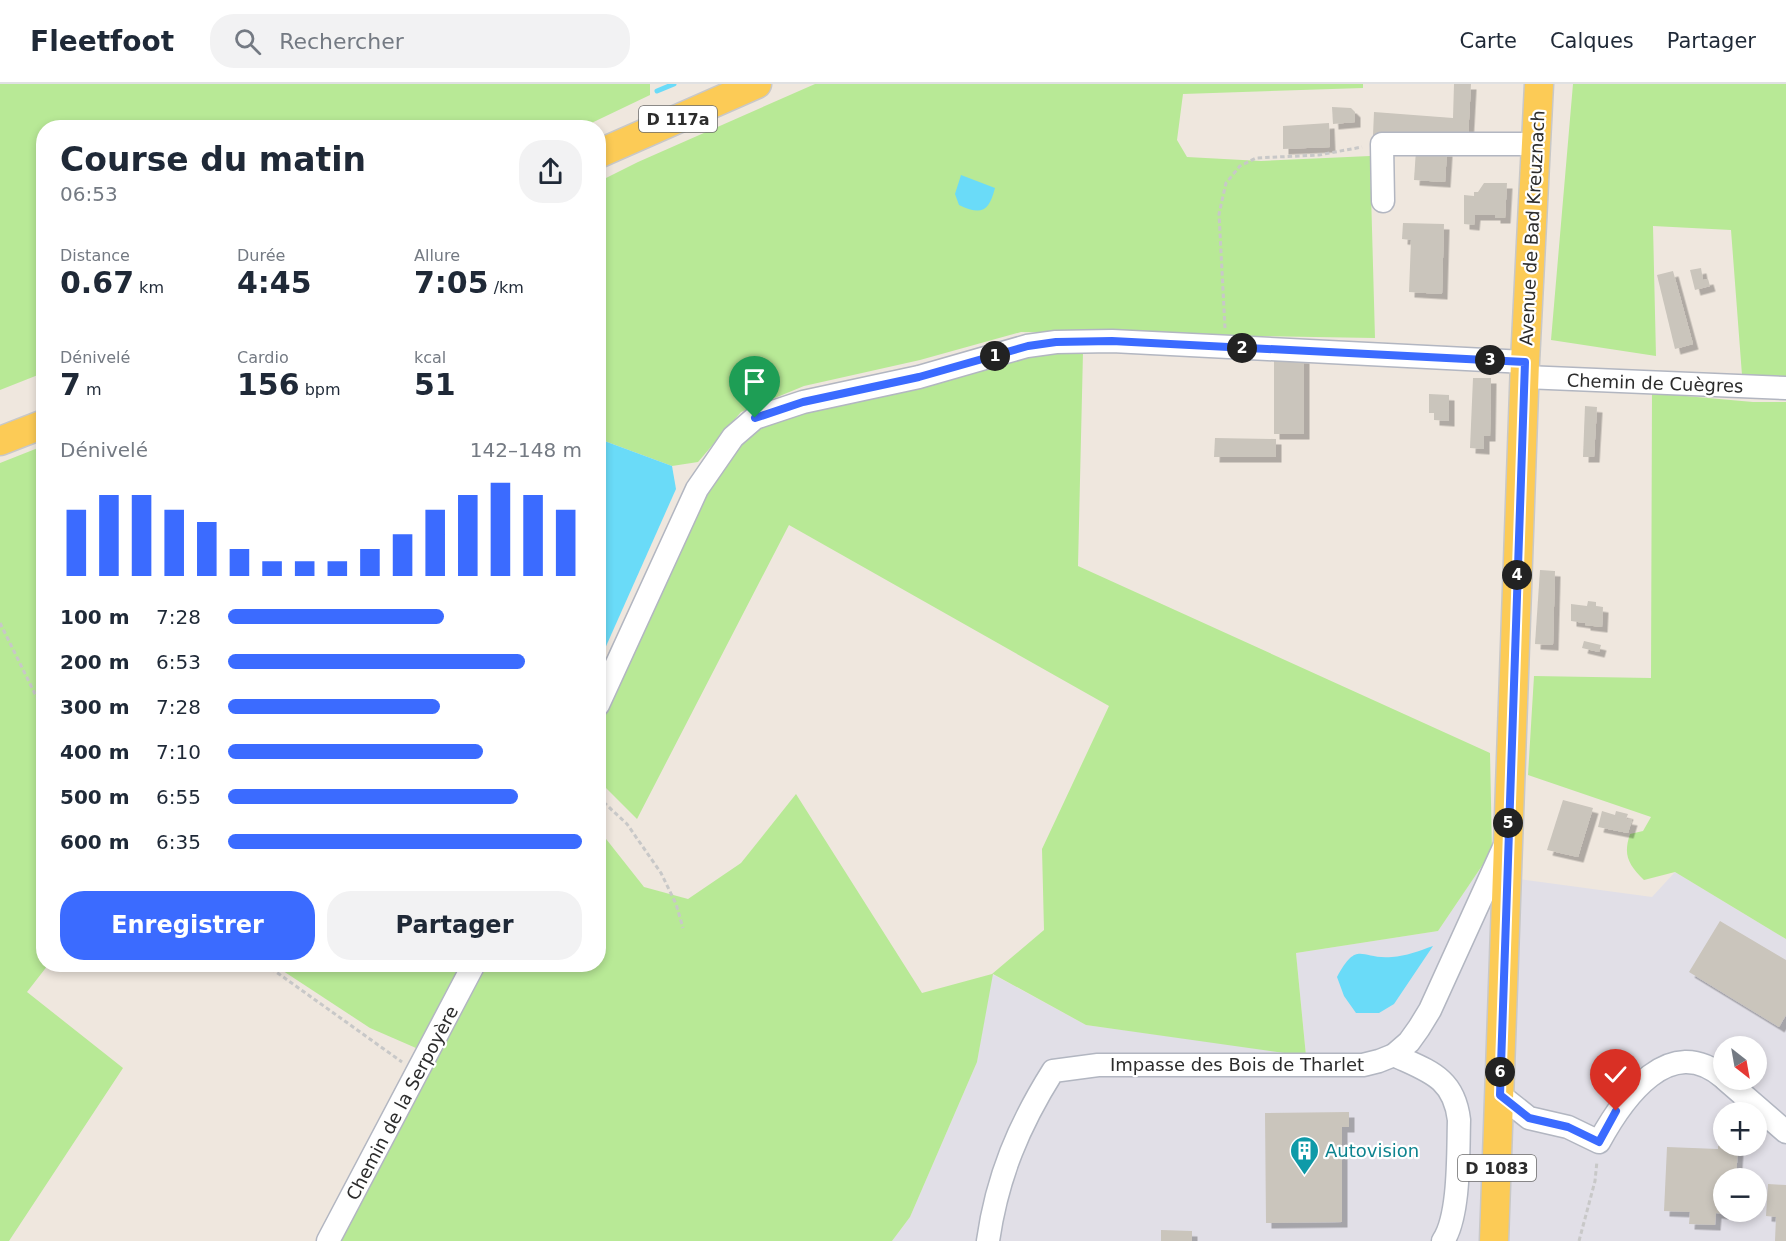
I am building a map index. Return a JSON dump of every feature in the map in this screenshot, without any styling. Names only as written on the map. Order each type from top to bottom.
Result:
[{"type":"main road","name":"D 117a","points":[[606,150],[757,84]]},
{"type":"main road","name":"Avenue de Bad Kreuznach","points":[[1507,839],[1525,369],[1539,84]]},
{"type":"main road","points":[[0,441],[36,427]]},
{"type":"main road","name":"D 1083","points":[[1494,1241],[1507,839]]},
{"type":"street","points":[[1383,201],[1382,144],[1536,144]]},
{"type":"street","points":[[606,688],[697,489],[733,437],[755,418],[803,402],[919,377],[1028,346],[1056,342],[1112,341],[1226,347],[1525,369]]},
{"type":"street","name":"Chemin de Cuègres","points":[[1525,369],[1786,388]]},
{"type":"street","name":"Impasse des Bois de Tharlet","points":[[988,1241],[992,1208],[1009,1153],[1033,1102],[1053,1071],[1098,1065],[1363,1065],[1394,1054],[1409,1042],[1430,1010],[1507,839]]},
{"type":"street","name":"Chemin de la Serpoyère","points":[[328,1241],[470,972]]},
{"type":"street","points":[[1394,1054],[1440,1078],[1448,1086],[1458,1107],[1454,1211],[1449,1233],[1443,1241]]},
{"type":"street","points":[[1500,1095],[1529,1118],[1568,1127],[1599,1142],[1616,1111],[1629,1096],[1644,1082],[1670,1064],[1682,1061],[1694,1062],[1713,1070]]},
{"type":"street","points":[[1738,1090],[1786,1132]]},
{"type":"path","points":[[1226,347],[1219,213],[1226,183],[1240,166],[1256,158],[1319,155],[1382,144]]},
{"type":"path","points":[[0,623],[36,696]]},
{"type":"path","points":[[606,804],[627,824],[661,873],[676,904],[683,928]]},
{"type":"path","points":[[276,972],[418,1073]]},
{"type":"path","points":[[1579,1241],[1595,1181],[1599,1142]]},
{"type":"shaded area","points":[[1492,851],[1519,879],[1652,897],[1675,872],[1786,939],[1786,1241],[892,1241],[910,1217],[977,1062],[992,974],[1086,1025],[1306,1055],[1296,953],[1438,931]]},
{"type":"green space","points":[[0,84],[650,84],[650,95],[598,120],[36,120],[36,376],[0,390]]},
{"type":"green space","points":[[815,84],[1363,84],[1363,88],[1183,94],[1177,140],[1187,157],[1261,161],[1370,156],[1375,338],[1021,332],[920,360],[804,386],[741,412],[698,462],[672,466],[606,442],[606,178]]},
{"type":"green space","points":[[1573,84],[1786,84],[1786,377],[1742,375],[1731,230],[1653,226],[1656,356],[1551,340]]},
{"type":"green space","points":[[1037,350],[1083,352],[1078,566],[1490,753],[1492,851],[1438,931],[1296,953],[1306,1056],[1086,1025],[993,974],[977,1062],[910,1217],[892,1241],[341,1241],[483,972],[606,972],[606,839],[644,887],[688,899],[741,863],[796,794],[922,993],[992,974],[1044,930],[1042,849],[1109,706],[789,525],[637,819],[606,788],[606,708],[707,484],[755,426]]},
{"type":"green space","points":[[1652,393],[1753,402],[1786,402],[1786,939],[1675,872],[1644,880],[1628,859],[1627,848],[1630,834],[1643,831],[1651,817],[1528,775],[1534,676],[1651,678]]},
{"type":"green space","points":[[36,449],[36,972],[43,972],[27,992],[123,1068],[9,1241],[0,1241],[0,463]]},
{"type":"green space","points":[[285,972],[457,972],[416,1048],[370,1028]]},
{"type":"water","points":[[961,175],[995,188],[990,202],[983,209],[973,210],[959,205],[955,194]]},
{"type":"water","points":[[606,442],[672,466],[676,489],[606,646]]},
{"type":"water","points":[[1433,946],[1394,1004],[1379,1013],[1356,1013],[1344,996],[1337,977],[1344,965],[1355,955],[1397,956]]},
{"type":"building","points":[[1454,84],[1471,84],[1468,138],[1373,135],[1374,112],[1453,118]]},
{"type":"building","points":[[1332,107],[1351,108],[1355,112],[1355,122],[1333,124]]},
{"type":"building","points":[[1329,123],[1330,147],[1283,149],[1283,126]]},
{"type":"building","points":[[1416,150],[1447,151],[1445,182],[1414,180]]},
{"type":"building","points":[[1484,183],[1507,183],[1505,218],[1495,218],[1495,215],[1475,215],[1474,225],[1464,224],[1464,195],[1474,196],[1474,192],[1478,192]]},
{"type":"building","points":[[1403,223],[1444,224],[1442,294],[1409,292],[1411,240],[1402,239]]},
{"type":"building","points":[[1701,268],[1703,280],[1708,279],[1710,286],[1695,290],[1690,270]]},
{"type":"building","points":[[1673,271],[1693,344],[1675,349],[1657,275]]},
{"type":"building","points":[[1274,356],[1304,358],[1304,434],[1274,434]]},
{"type":"building","points":[[1473,378],[1491,378],[1490,436],[1484,436],[1484,449],[1470,448]]},
{"type":"building","points":[[1429,394],[1449,395],[1449,421],[1434,420],[1434,413],[1429,413]]},
{"type":"building","points":[[1585,406],[1597,407],[1594,457],[1583,457]]},
{"type":"building","points":[[1215,438],[1276,439],[1276,457],[1214,457]]},
{"type":"building","points":[[1540,570],[1555,571],[1553,645],[1535,644]]},
{"type":"building","points":[[1588,601],[1596,602],[1596,606],[1603,607],[1602,627],[1571,621],[1571,604],[1587,606]]},
{"type":"building","points":[[1584,641],[1601,645],[1599,652],[1582,648]]},
{"type":"building","points":[[1563,800],[1593,808],[1578,857],[1547,850]]},
{"type":"building","points":[[1602,811],[1615,815],[1616,811],[1628,814],[1626,819],[1632,820],[1628,833],[1598,827]]},
{"type":"building","points":[[1720,921],[1786,960],[1786,1015],[1779,1027],[1689,972]]},
{"type":"building","name":"Autovision","points":[[1349,1112],[1349,1127],[1342,1127],[1342,1222],[1266,1223],[1265,1113]]},
{"type":"building","points":[[1667,1147],[1713,1149],[1713,1156],[1737,1156],[1737,1168],[1713,1168],[1713,1222],[1715,1222],[1715,1225],[1689,1224],[1690,1212],[1664,1211]]},
{"type":"building","points":[[1768,1184],[1786,1185],[1786,1241],[1775,1241],[1776,1217],[1767,1216]]},
{"type":"building","points":[[1161,1230],[1192,1231],[1192,1241],[1161,1241]]},
{"type":"waterway","points":[[657,91],[674,84]]},
{"type":"place","name":"Autovision","points":[[1304,1176]]},
{"type":"route","points":[[755,418],[803,402],[919,377],[1028,346],[1056,342],[1112,341],[1525,362],[1500,1095],[1529,1118],[1568,1127],[1599,1142],[1616,1111]]}]
